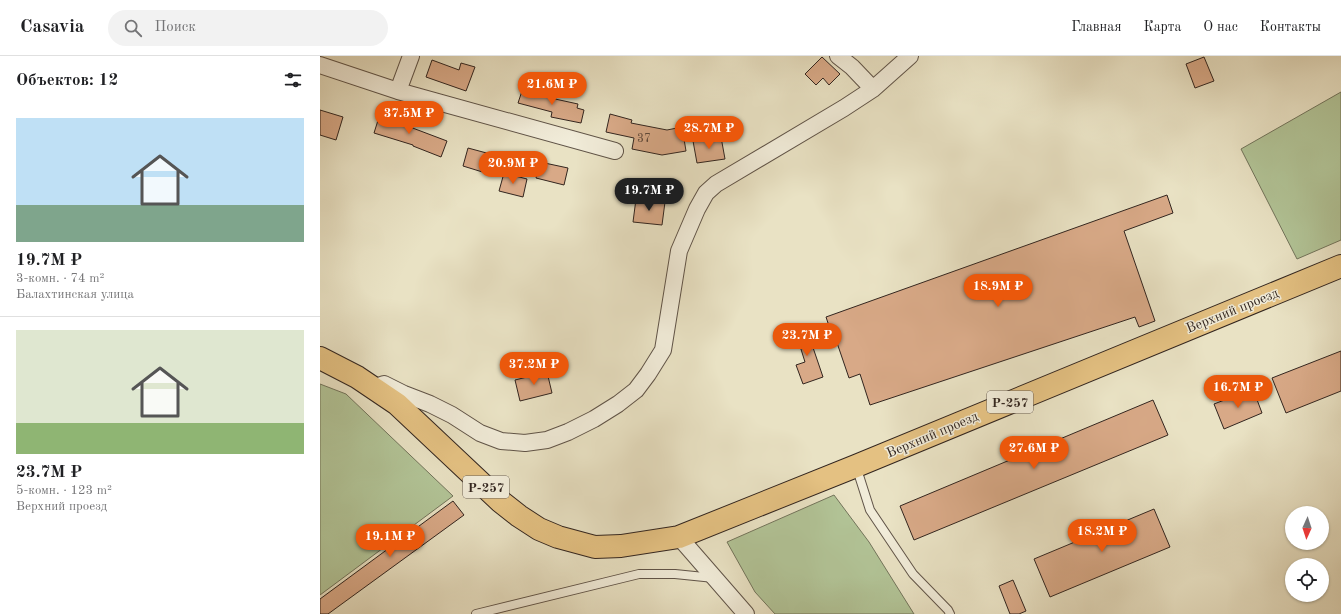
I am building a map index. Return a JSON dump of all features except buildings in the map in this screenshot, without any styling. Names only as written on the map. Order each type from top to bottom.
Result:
[{"type":"highway","name":"Верхний проезд","points":[[679,537],[856,466],[1341,266]]},
{"type":"highway","name":"Р-257","points":[[320,358],[356,377],[397,404],[500,501],[538,529],[558,537],[595,547],[621,546],[679,537]]},
{"type":"street","points":[[398,91],[411,56]]},
{"type":"street","points":[[838,56],[852,67],[873,88]]},
{"type":"street","points":[[374,388],[384,384],[452,415],[480,433],[501,440],[525,443],[547,440],[568,432],[600,416],[636,390],[663,350],[679,251],[706,192],[716,184],[844,108],[873,88],[910,56]]},
{"type":"street","points":[[320,65],[398,91],[615,151]]},
{"type":"street","points":[[679,537],[746,614]]},
{"type":"lane","points":[[856,466],[870,510],[913,574],[948,610],[950,614]]},
{"type":"lane","points":[[476,614],[639,574],[675,574],[715,578]]},
{"type":"green space","points":[[1341,92],[1341,240],[1297,259],[1241,149]]},
{"type":"green space","points":[[320,384],[346,394],[453,496],[320,595]]},
{"type":"green space","points":[[834,495],[869,542],[914,614],[775,614],[755,592],[727,542]]}]
